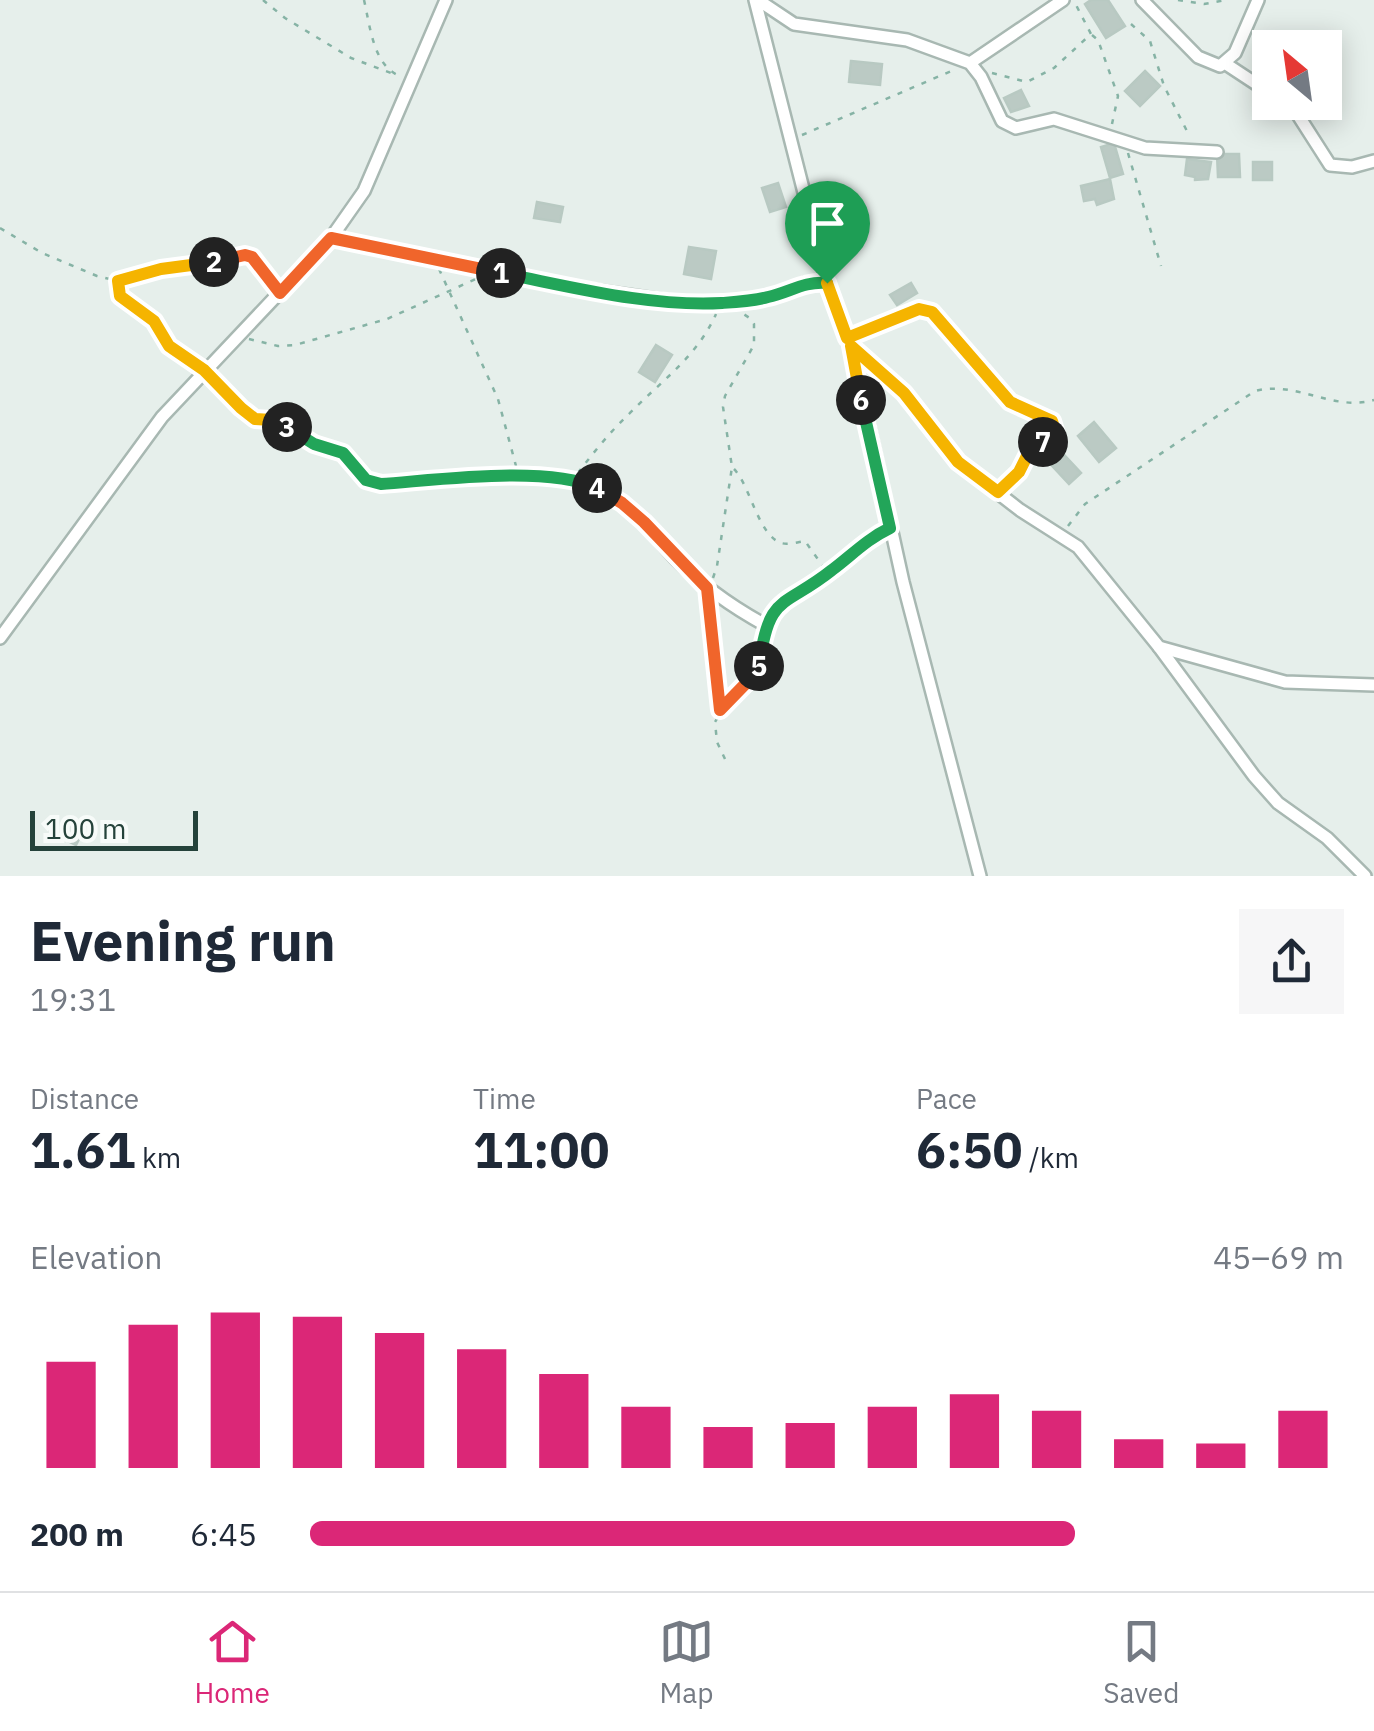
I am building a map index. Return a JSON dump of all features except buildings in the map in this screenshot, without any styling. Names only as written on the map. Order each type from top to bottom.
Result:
[{"type":"street","points":[[0,638],[162,418],[331,238],[364,191],[446,0]]},
{"type":"street","points":[[757,0],[794,24],[907,40],[973,66],[1008,126],[1016,128],[1054,119],[1168,151],[1216,152]]},
{"type":"street","points":[[757,0],[827,283],[849,342],[890,528],[980,876]]},
{"type":"street","points":[[973,66],[1063,0]]},
{"type":"street","points":[[1142,0],[1198,57],[1215,66],[1226,64],[1235,53],[1258,0]]},
{"type":"street","points":[[1226,64],[1252,81]]},
{"type":"street","points":[[1301,120],[1330,165],[1374,161]]},
{"type":"street","points":[[331,238],[649,299],[721,303],[767,298],[806,283],[827,283]]},
{"type":"street","points":[[849,342],[904,393],[958,462],[1092,560],[1254,776],[1278,802],[1327,838],[1365,876]]},
{"type":"street","points":[[204,370],[230,400],[255,419],[280,423],[314,444],[343,453],[366,480],[381,484],[526,476],[592,486],[622,503],[707,588],[766,626]]},
{"type":"street","points":[[1159,647],[1285,682],[1374,685]]},
{"type":"path","points":[[263,0],[285,18],[352,58],[411,80]]},
{"type":"path","points":[[364,0],[373,40],[392,73]]},
{"type":"path","points":[[1073,0],[1090,34],[1100,44],[1118,96],[1110,135]]},
{"type":"path","points":[[1178,0],[1204,4],[1226,0]]},
{"type":"path","points":[[1131,24],[1150,41],[1164,86],[1197,152]]},
{"type":"path","points":[[792,139],[973,66],[1026,82],[1054,68],[1090,34]]},
{"type":"path","points":[[1125,142],[1161,266]]},
{"type":"path","points":[[0,228],[42,254],[118,281],[161,269],[245,255],[255,260],[280,293]]},
{"type":"path","points":[[434,260],[498,399],[516,465],[526,476]]},
{"type":"path","points":[[238,335],[278,346],[295,346],[387,319],[492,271]]},
{"type":"path","points":[[118,281],[122,299],[154,321],[179,356],[204,370]]},
{"type":"path","points":[[572,480],[627,414],[687,358],[711,326],[721,303],[748,316],[754,324],[754,345],[722,408],[732,467],[718,566],[707,588],[720,710],[714,730],[725,760]]},
{"type":"path","points":[[849,342],[912,311],[925,309],[932,312],[1010,402],[1048,417],[1056,434],[1030,450],[1019,472],[998,492]]},
{"type":"path","points":[[1062,536],[1085,504],[1254,390],[1288,388],[1350,404],[1374,400]]},
{"type":"path","points":[[732,467],[746,483],[750,501],[774,538],[787,544],[805,541],[828,573]]},
{"type":"path","points":[[720,710],[757,672],[766,626],[783,600],[890,528]]},
{"type":"route","points":[[331,238],[585,290],[682,303],[767,298],[806,283],[827,283],[847,338],[919,309],[932,312],[1010,402],[1048,417],[1056,434],[1030,450],[1019,472],[998,492],[958,462],[904,393],[851,346],[890,528],[864,542],[835,568],[779,604],[766,626],[757,672],[720,710],[707,588],[622,503],[572,480],[526,476],[381,484],[366,480],[343,453],[314,444],[280,423],[255,419],[230,400],[204,370],[169,346],[154,321],[122,299],[118,281],[161,269],[245,255],[255,260],[280,293],[331,238]]}]
